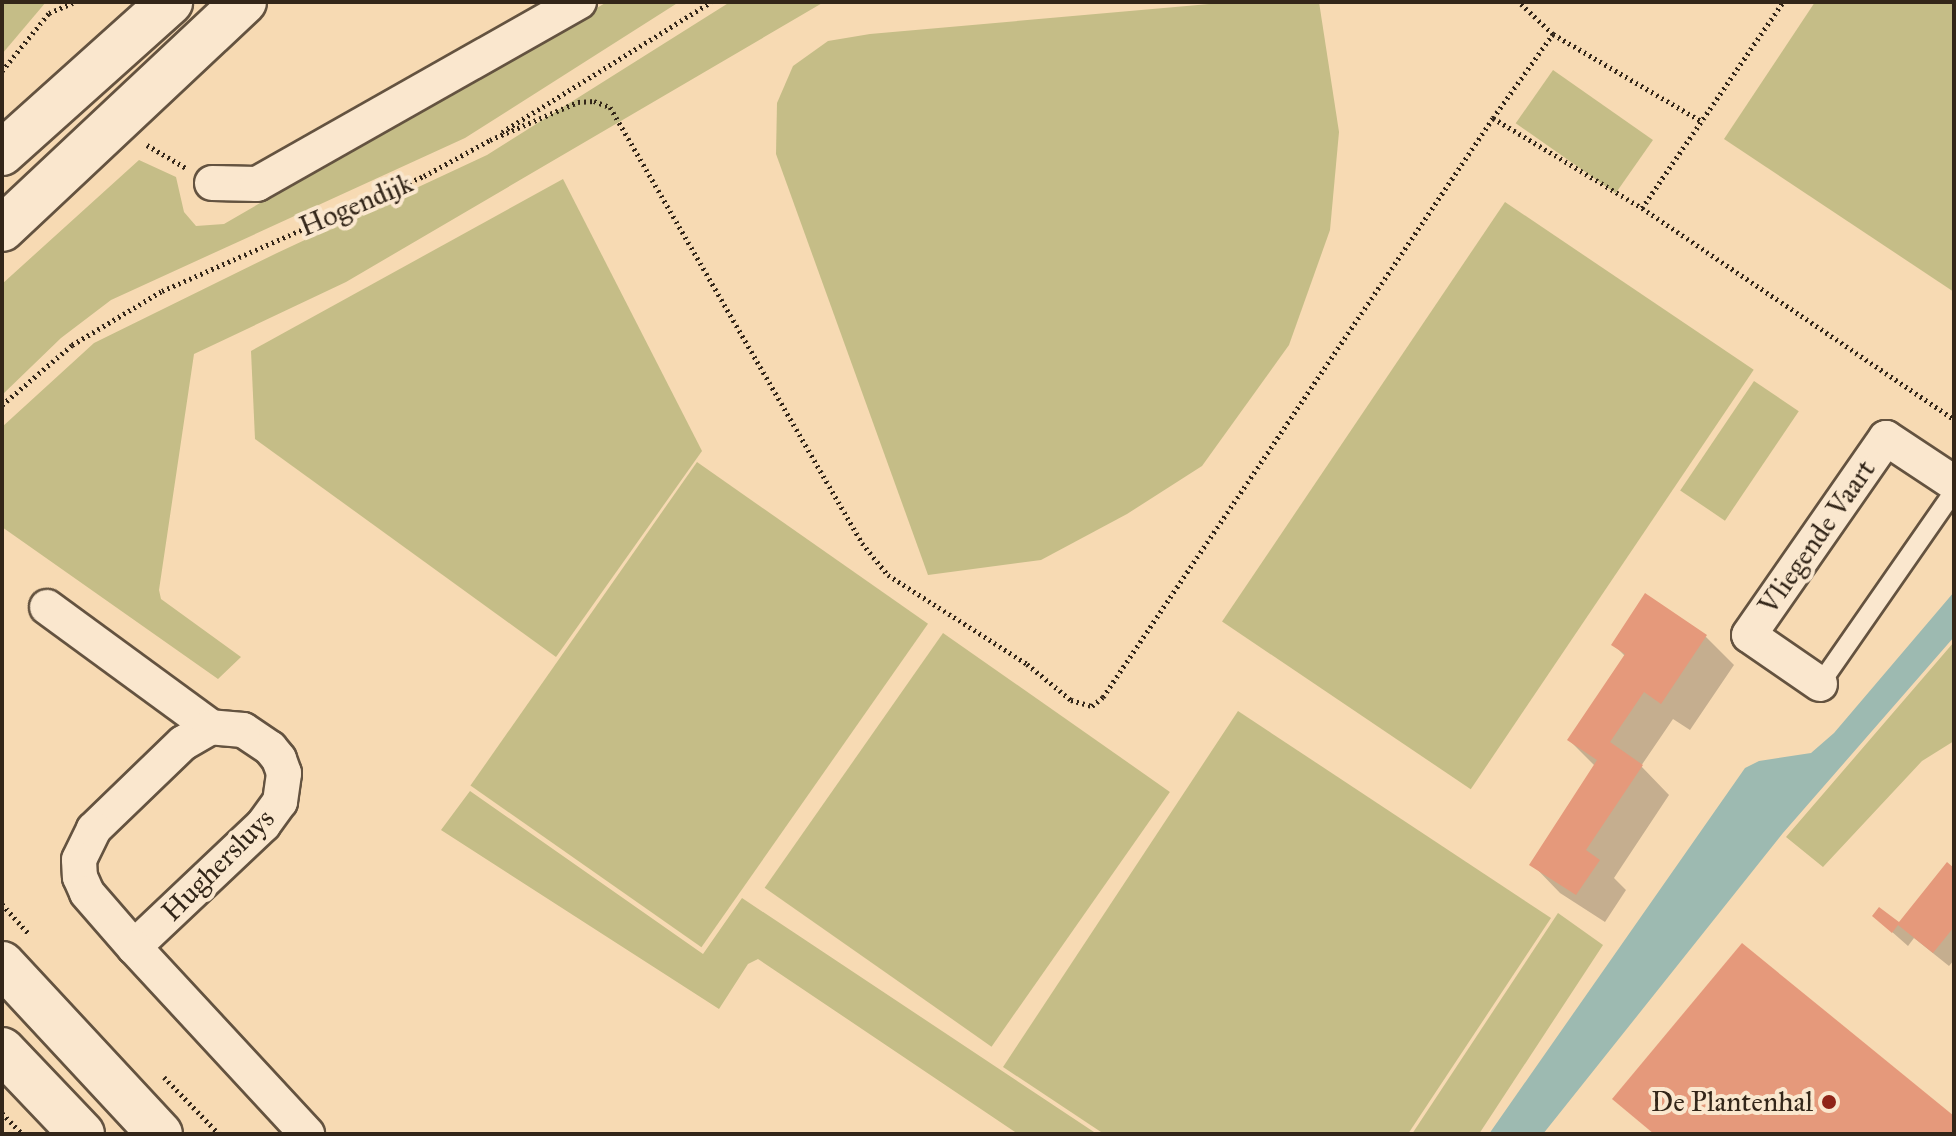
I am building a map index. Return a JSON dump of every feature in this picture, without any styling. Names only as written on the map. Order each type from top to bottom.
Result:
[{"type":"main road","points":[[2,153],[170,2]]},
{"type":"main road","points":[[2,229],[244,2]]},
{"type":"main road","points":[[2,964],[160,1134]]},
{"type":"main road","points":[[2,1050],[82,1134]]},
{"type":"street","points":[[212,183],[257,184],[579,2]]},
{"type":"street","name":"Vliegende Vaart","points":[[1820,684],[1749,635],[1886,438],[1954,483]]},
{"type":"street","name":"Hughersluys","points":[[47,607],[211,727],[243,730],[270,748],[284,773],[280,802],[263,825],[134,947]]},
{"type":"street","points":[[211,727],[183,743],[94,829],[84,844],[79,860],[80,877],[87,893],[134,947],[307,1134]]},
{"type":"lane","name":"Vliegende Vaart","points":[[1820,684],[1954,491]]},
{"type":"path","points":[[2,71],[49,13],[75,2]]},
{"type":"path","name":"Hogendijk","points":[[2,405],[72,345],[162,291],[424,176],[490,140],[711,2]]},
{"type":"path","points":[[1519,2],[1553,34],[1703,122]]},
{"type":"path","points":[[1642,208],[1783,2]]},
{"type":"path","points":[[490,140],[578,102],[594,101],[610,107],[862,543],[888,575],[1027,664],[1071,700],[1092,706],[1103,697],[1493,118],[1553,34]]},
{"type":"path","points":[[1493,118],[1642,208],[1954,419]]},
{"type":"path","points":[[146,144],[212,183]]},
{"type":"path","points":[[2,1113],[22,1134]]},
{"type":"shaded area","points":[[2,2],[46,2],[2,54]]},
{"type":"shaded area","points":[[607,2],[679,2],[465,138],[111,300],[61,338],[2,395],[2,284],[139,160],[176,177],[184,212],[196,226],[224,224]]},
{"type":"shaded area","points":[[730,2],[824,2],[346,282],[194,354],[159,590],[161,599],[241,657],[218,679],[2,527],[2,427],[94,343],[487,155]]},
{"type":"shaded area","points":[[1232,2],[1319,2],[1339,132],[1330,230],[1289,345],[1202,466],[1127,514],[1041,560],[928,575],[776,154],[777,103],[793,66],[828,41],[870,34]]},
{"type":"shaded area","points":[[1815,2],[1954,2],[1954,292],[1724,139]]},
{"type":"shaded area","points":[[1553,70],[1653,140],[1616,193],[1516,123]]},
{"type":"shaded area","points":[[563,179],[702,451],[556,657],[255,439],[251,351]]},
{"type":"shaded area","points":[[1505,202],[1754,370],[1471,789],[1222,621]]},
{"type":"shaded area","points":[[1754,381],[1799,411],[1725,521],[1680,490]]},
{"type":"shaded area","points":[[697,462],[928,624],[701,947],[470,786]]},
{"type":"shaded area","points":[[943,633],[1170,792],[992,1047],[765,888]]},
{"type":"shaded area","points":[[1954,642],[1954,741],[1922,761],[1823,867],[1786,837]]},
{"type":"shaded area","points":[[1238,711],[1551,918],[1408,1134],[1104,1134],[1003,1067]]},
{"type":"shaded area","points":[[470,791],[703,954],[742,898],[1097,1134],[1018,1134],[758,959],[748,964],[719,1009],[441,830]]},
{"type":"shaded area","points":[[1558,913],[1603,945],[1479,1134],[1412,1134]]},
{"type":"water","points":[[1954,592],[1954,637],[1783,833],[1543,1134],[1489,1134],[1745,768],[1759,761],[1811,753],[1834,733]]},
{"type":"building","points":[[1645,593],[1707,635],[1661,704],[1644,692],[1610,742],[1643,765],[1586,850],[1600,860],[1576,895],[1529,865],[1597,760],[1567,740],[1625,654],[1611,645]]},
{"type":"building","points":[[1947,862],[1954,868],[1954,927],[1933,953],[1898,925],[1892,933],[1872,916],[1879,907],[1899,922]]},
{"type":"building","points":[[1742,943],[1954,1116],[1954,1134],[1654,1134],[1612,1099]]},
{"type":"place","name":"De Plantenhal","points":[[1829,1102]]}]
